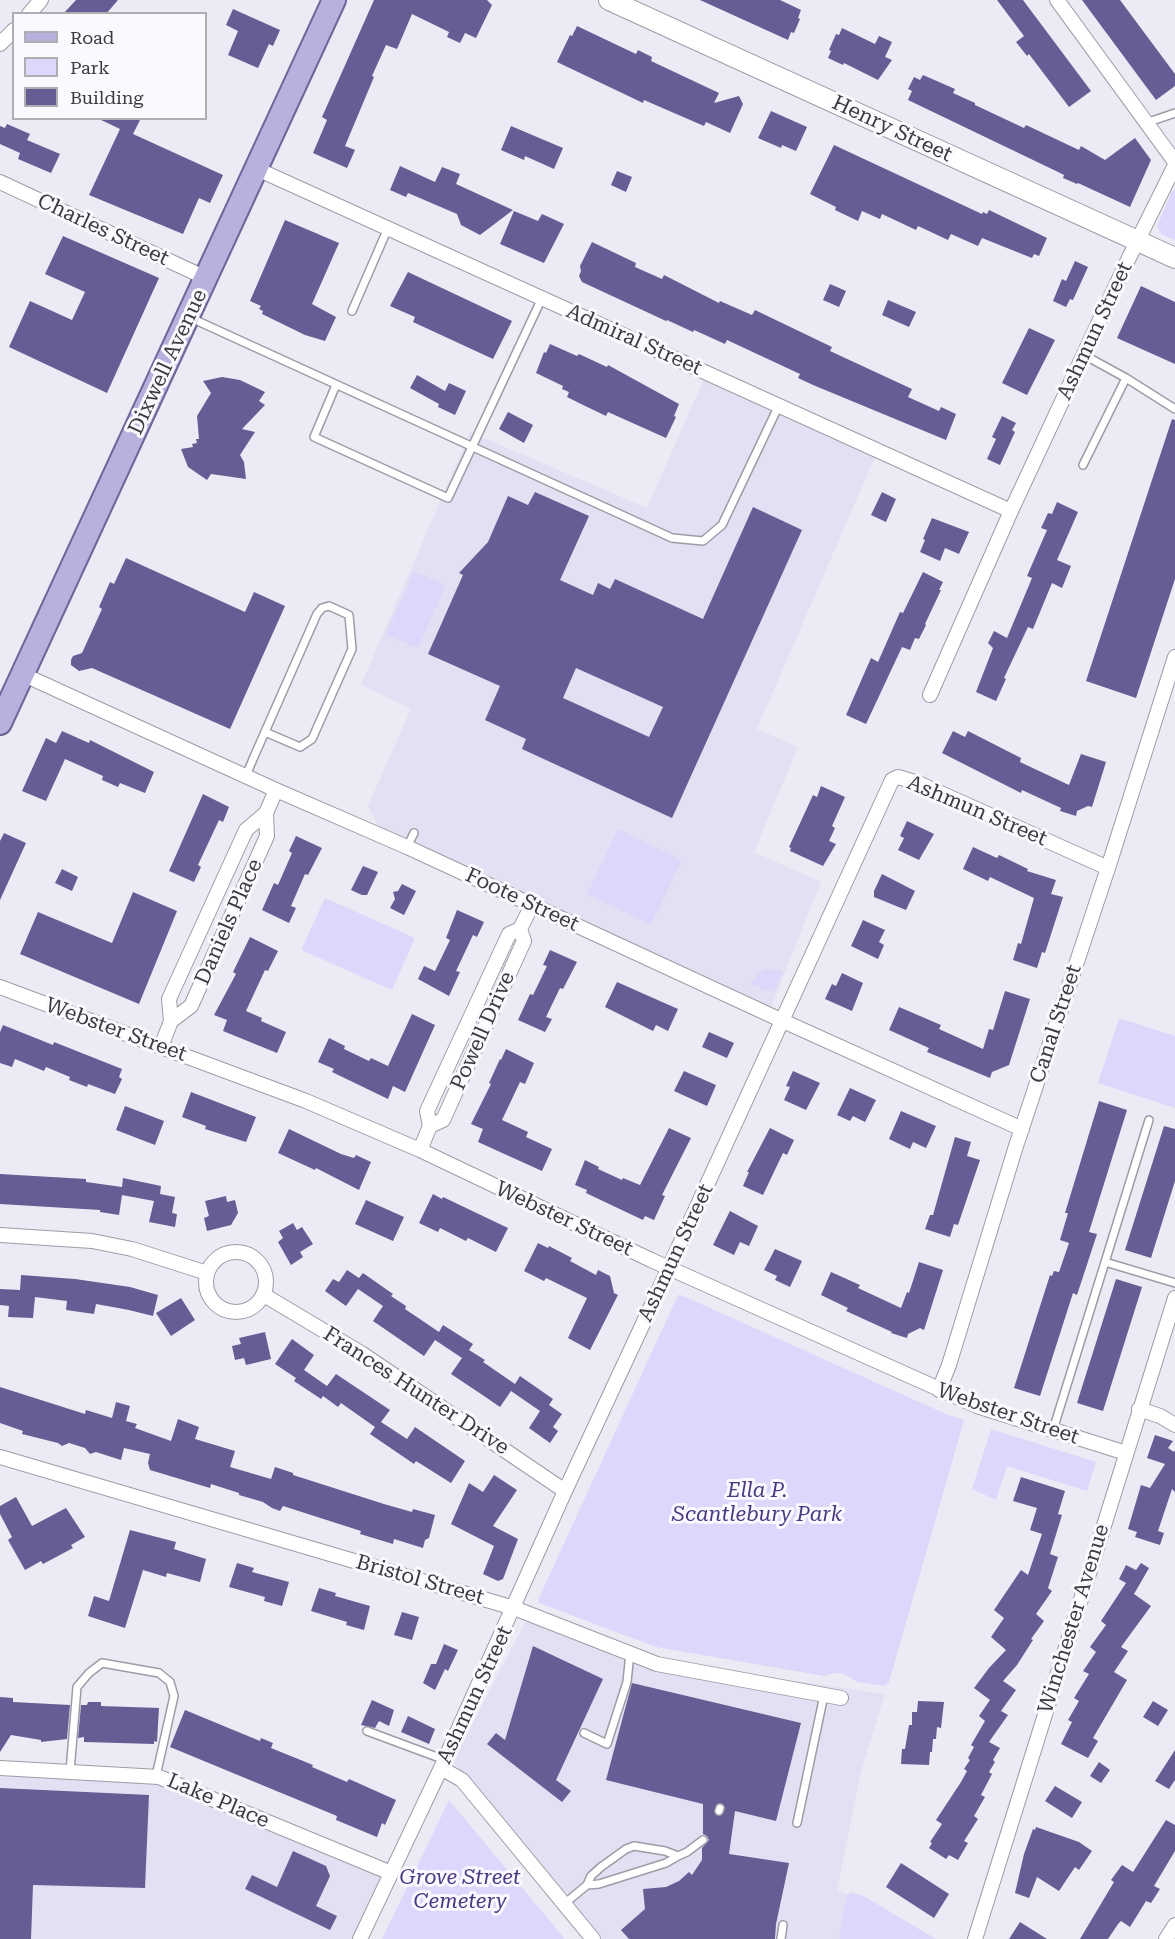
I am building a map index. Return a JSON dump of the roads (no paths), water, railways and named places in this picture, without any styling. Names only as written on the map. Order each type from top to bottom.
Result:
[{"type":"main road","name":"Dixwell Avenue","points":[[0,723],[334,0]]},
{"type":"main road","name":"Henry Street","points":[[609,0],[1175,258]]},
{"type":"street","points":[[31,12],[41,0]]},
{"type":"street","points":[[1057,0],[1175,163]]},
{"type":"street","points":[[0,44],[12,32]]},
{"type":"street","name":"Ashmun Street","points":[[930,695],[1011,511],[1175,163]]},
{"type":"street","name":"Admiral Street","points":[[257,169],[1011,511]]},
{"type":"street","name":"Charles Street","points":[[0,182],[207,278]]},
{"type":"street","name":"Canal Street","points":[[939,1390],[949,1365],[1022,1129],[1175,657]]},
{"type":"street","name":"Foote Street","points":[[22,674],[407,847],[783,1022],[1022,1129]]},
{"type":"street","name":"Ashmun Street","points":[[360,1939],[443,1764],[565,1491],[783,1022],[892,780],[898,777],[918,783],[1108,868]]},
{"type":"street","name":"Daniels Place","points":[[171,1021],[191,1006],[267,836],[266,813],[276,790]]},
{"type":"street","name":"Daniels Place","points":[[161,1047],[171,1021],[169,999],[246,830],[266,813]]},
{"type":"street","name":"Powell Drive","points":[[420,1150],[430,1126],[427,1111],[509,934],[520,929],[532,905]]},
{"type":"street","name":"Webster Street","points":[[0,987],[306,1101],[420,1150],[669,1268],[977,1406],[1126,1453]]},
{"type":"street","points":[[0,1235],[92,1241],[132,1249],[207,1273]]},
{"type":"street","points":[[229,1252],[245,1253],[255,1258],[262,1266],[266,1275],[264,1295],[249,1310],[228,1311],[218,1307],[208,1294],[205,1284],[207,1273],[219,1256],[229,1252]]},
{"type":"street","name":"Frances Hunter Drive","points":[[264,1295],[362,1353],[565,1491]]},
{"type":"street","name":"Winchester Avenue","points":[[975,1939],[1175,1298]]},
{"type":"street","points":[[1139,1409],[1160,1416],[1175,1425]]},
{"type":"street","name":"Bristol Street","points":[[0,1457],[514,1608],[657,1664],[841,1698]]},
{"type":"street","points":[[443,1764],[462,1780],[593,1939]]},
{"type":"street","name":"Lake Place","points":[[0,1767],[156,1776],[392,1873]]},
{"type":"street","points":[[1166,1939],[1175,1925]]},
{"type":"lane","points":[[1146,123],[1175,113]]},
{"type":"lane","points":[[352,311],[388,228]]},
{"type":"lane","points":[[336,385],[314,437],[448,498],[542,298]]},
{"type":"lane","points":[[189,317],[672,538],[703,541],[722,525],[779,405]]},
{"type":"lane","points":[[1084,355],[1126,378],[1175,410]]},
{"type":"lane","points":[[1083,465],[1126,378]]},
{"type":"lane","points":[[246,776],[265,732],[317,614],[321,608],[329,606],[349,615],[352,649],[312,739],[300,747],[265,732]]},
{"type":"lane","points":[[407,847],[414,833]]},
{"type":"lane","points":[[1053,1431],[1149,1120]]},
{"type":"lane","points":[[1105,1262],[1175,1283]]},
{"type":"lane","points":[[584,1733],[607,1744],[627,1682],[630,1653]]},
{"type":"lane","points":[[70,1772],[77,1687],[102,1663],[159,1673],[170,1682],[174,1696],[156,1776]]},
{"type":"lane","points":[[796,1823],[824,1695]]},
{"type":"lane","points":[[367,1731],[443,1764]]},
{"type":"lane","points":[[564,1904],[588,1885],[599,1884],[666,1863],[687,1852],[702,1840]]},
{"type":"lane","points":[[588,1885],[591,1876],[626,1849],[634,1846],[665,1851],[678,1856]]},
{"type":"lane","points":[[781,1939],[783,1925]]},
{"type":"park label","name":"Ella P. Scantlebury Park","points":[[757,1503]]},
{"type":"park label","name":"Grove Street Cemetery","points":[[460,1890]]}]
